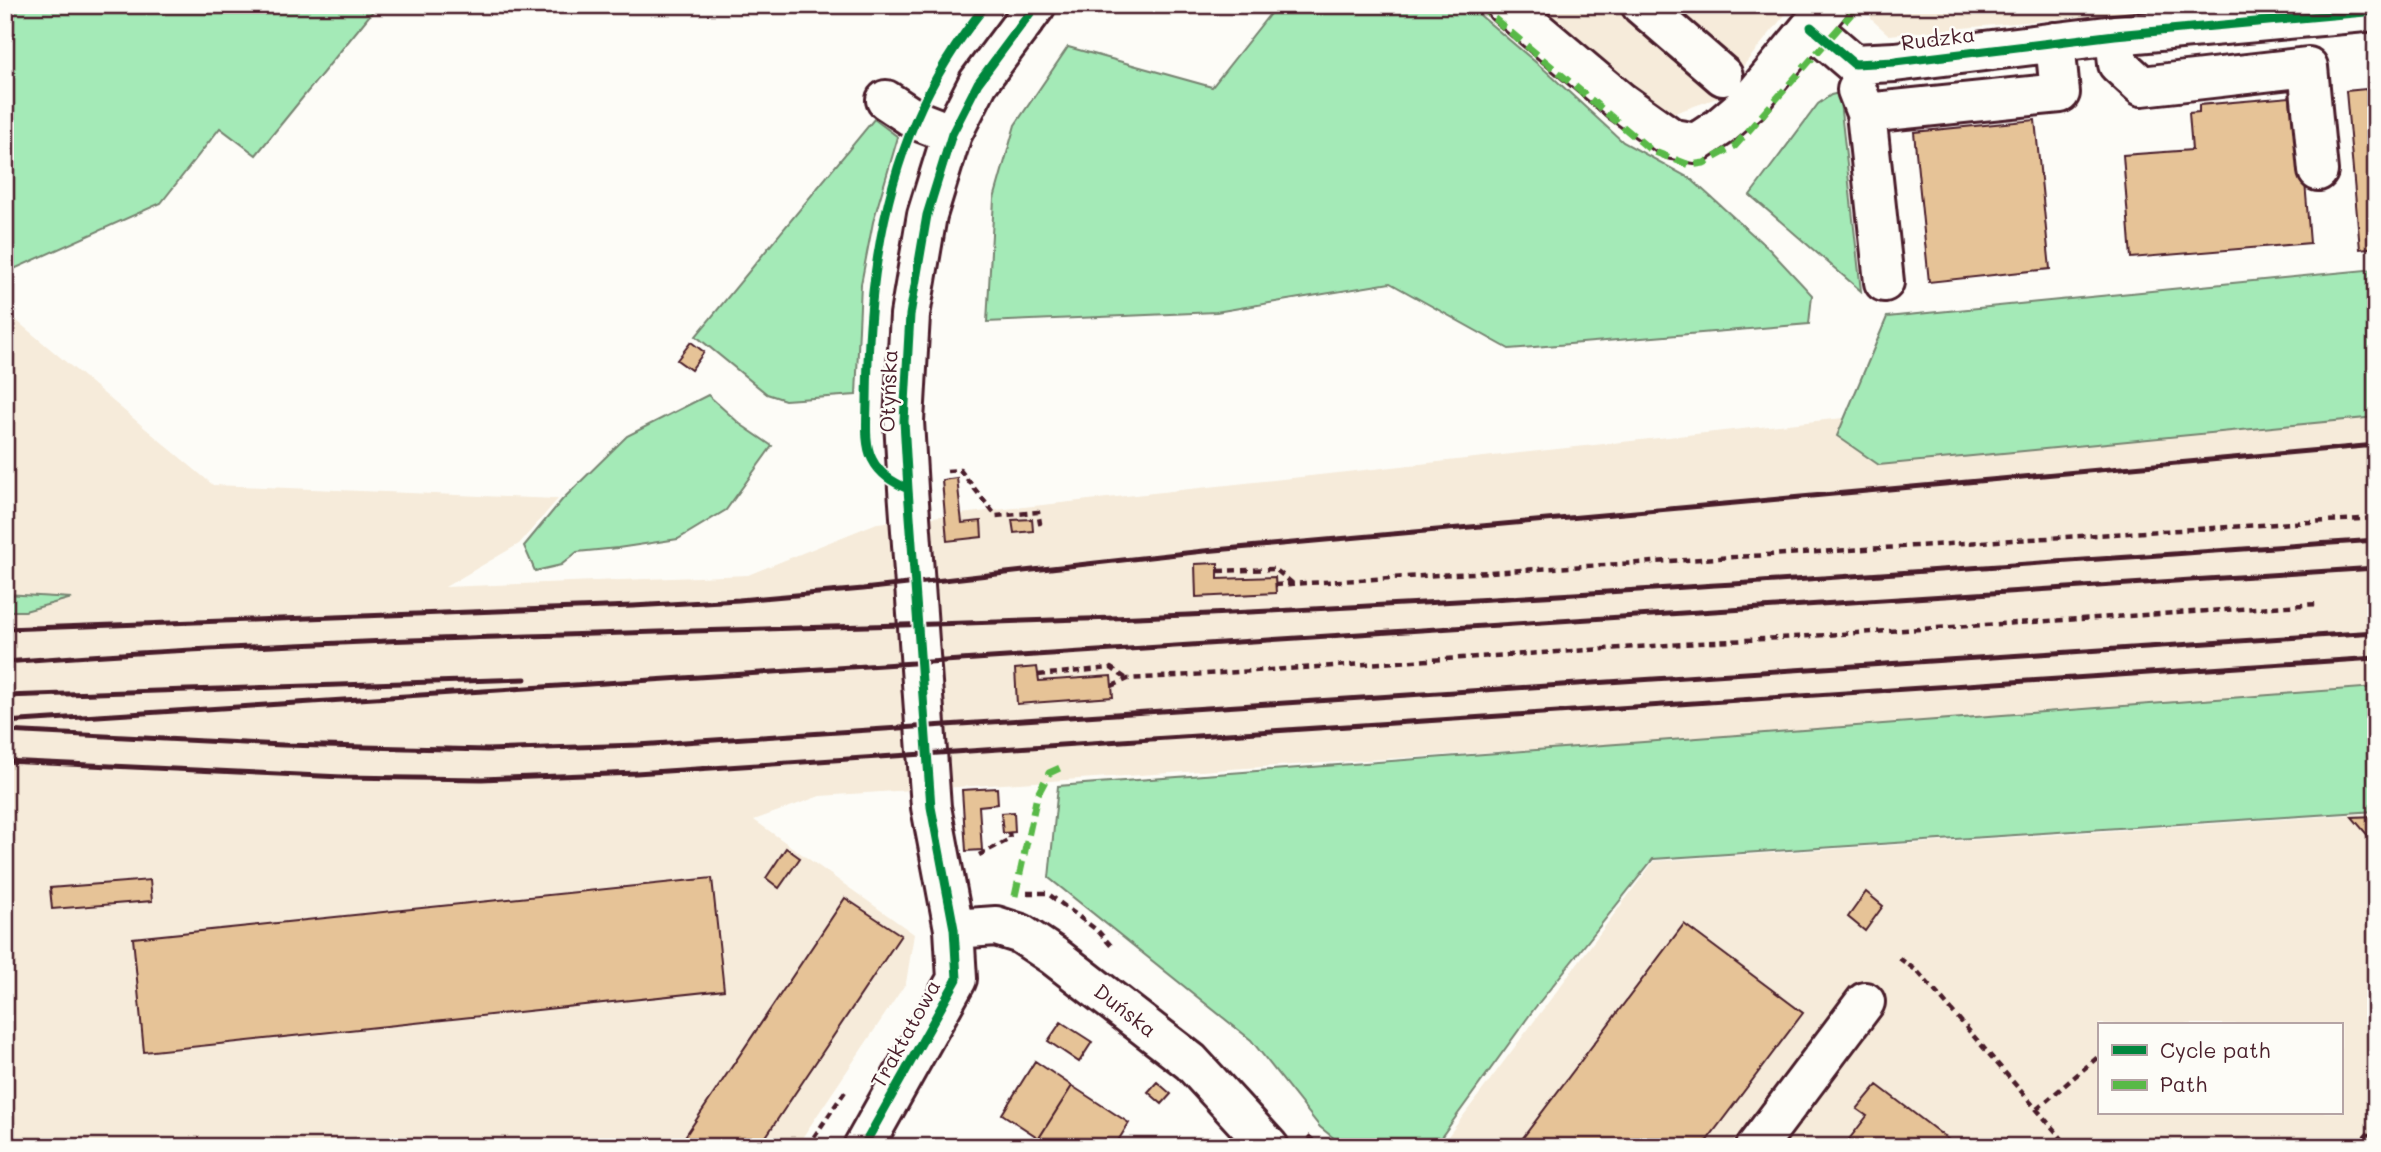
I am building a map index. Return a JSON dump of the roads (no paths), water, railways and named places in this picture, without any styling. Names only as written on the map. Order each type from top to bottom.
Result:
[{"type":"street","name":"Otyńska","points":[[931,807],[904,410],[910,315],[931,200],[952,134],[978,83],[1036,5]]},
{"type":"street","points":[[1506,5],[1620,102],[1673,139],[1696,143],[1749,102],[1820,16],[1854,64],[1857,91],[1866,113],[1884,282]]},
{"type":"street","points":[[1641,5],[1723,76]]},
{"type":"street","name":"Rudzka","points":[[1854,64],[1895,62],[2055,42],[2376,10]]},
{"type":"street","points":[[2115,36],[2118,64],[2142,86],[2308,67],[2318,171]]},
{"type":"street","points":[[1866,113],[2060,93],[2055,42]]},
{"type":"street","points":[[886,100],[916,120],[952,134]]},
{"type":"street","name":"Traktatowa","points":[[863,1147],[957,979],[954,929],[931,807]]},
{"type":"street","name":"Duńska","points":[[954,929],[996,926],[1021,934],[1054,956],[1191,1062],[1269,1147]]},
{"type":"street","points":[[1756,1147],[1866,1002]]},
{"type":"railway","points":[[5,629],[739,600],[1204,551],[2376,445]]},
{"type":"railway","points":[[5,662],[306,644],[1059,620],[1355,607],[1647,590],[2376,540]]},
{"type":"railway","points":[[5,722],[2376,568]]},
{"type":"railway","points":[[5,731],[283,745],[487,750],[638,745],[2376,632]]},
{"type":"railway","points":[[5,761],[342,777],[482,779],[636,773],[2376,658]]},
{"type":"railway","points":[[5,696],[525,679]]}]
